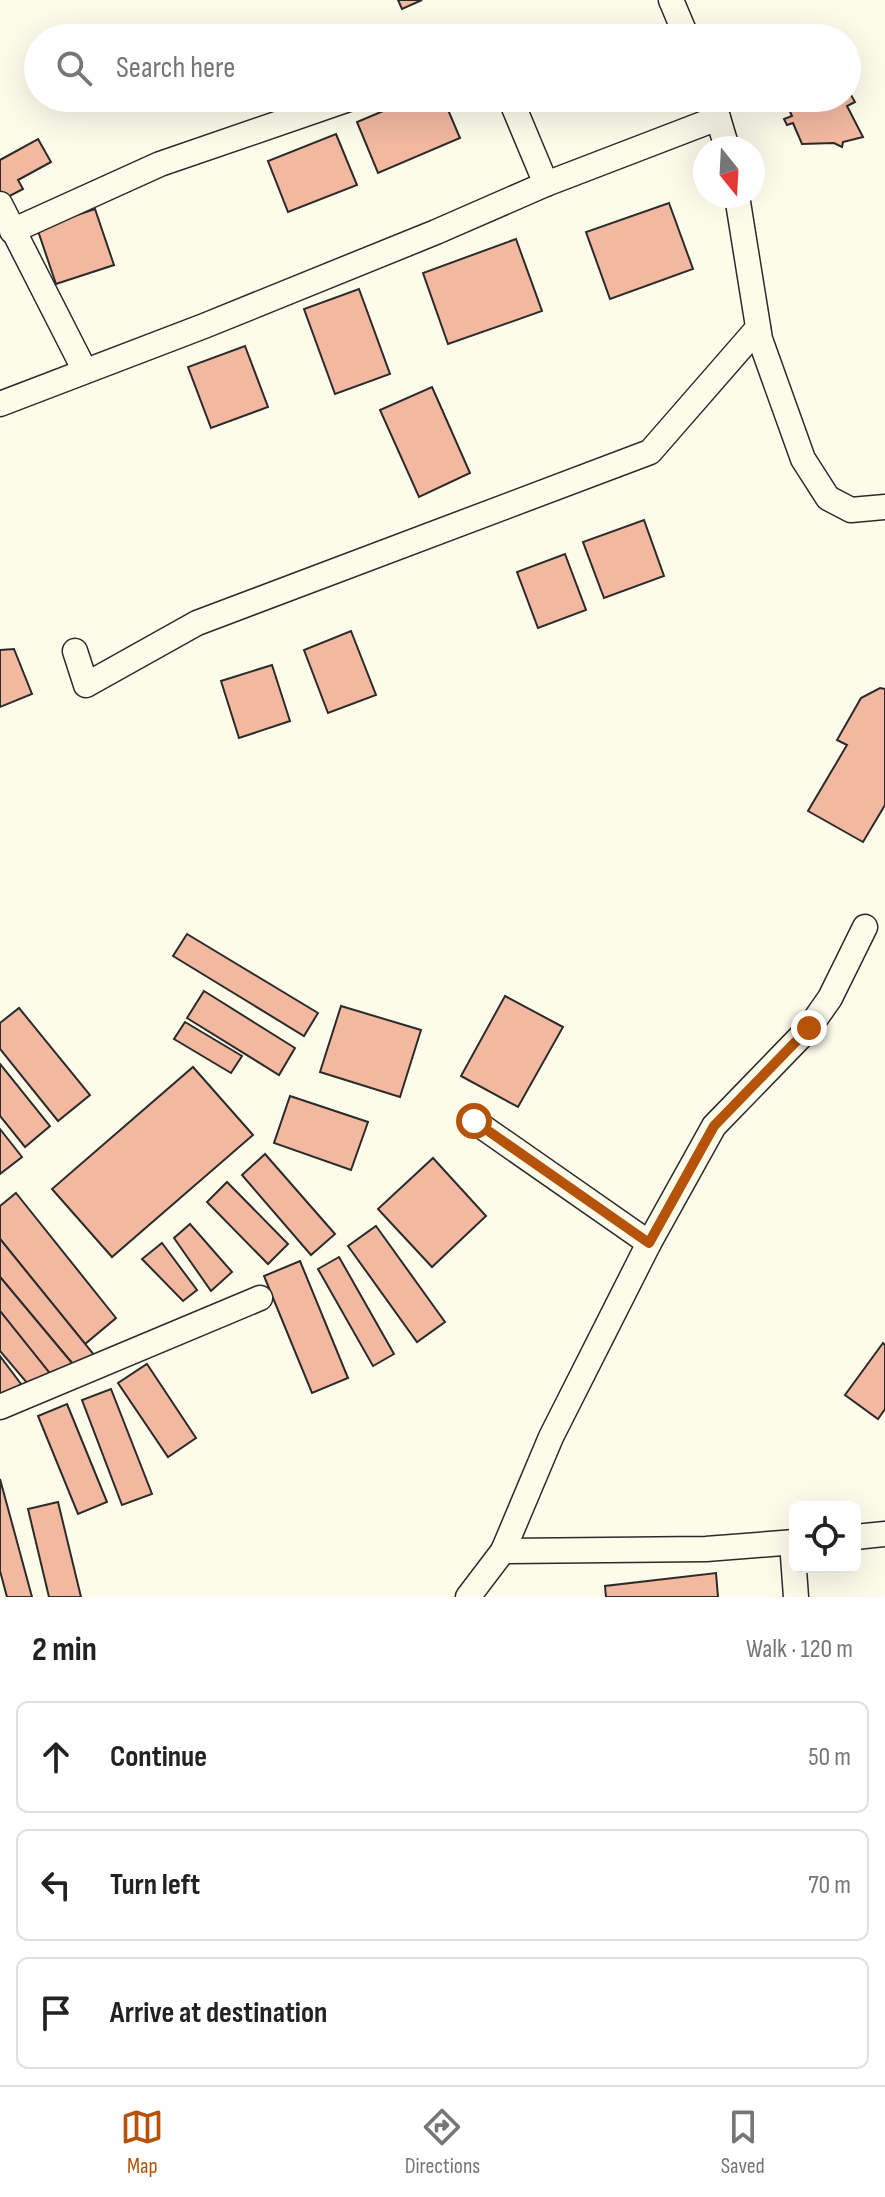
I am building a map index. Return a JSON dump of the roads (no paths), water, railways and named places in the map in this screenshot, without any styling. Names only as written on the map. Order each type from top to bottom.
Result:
[{"type":"street","points":[[671,0],[681,24]]},
{"type":"street","points":[[12,231],[160,164],[311,112]]},
{"type":"street","points":[[516,112],[546,184]]},
{"type":"street","points":[[0,404],[219,321],[436,232],[706,112]]},
{"type":"street","points":[[716,112],[723,136]]},
{"type":"street","points":[[0,204],[85,371]]},
{"type":"street","points":[[739,208],[758,328],[803,459],[828,498],[851,510],[885,507]]},
{"type":"street","points":[[75,651],[86,685],[197,623],[650,452],[758,328]]},
{"type":"street","points":[[468,1597],[503,1551],[551,1437],[649,1243],[714,1126],[809,1028],[830,998],[865,927]]},
{"type":"street","points":[[474,1121],[649,1243]]},
{"type":"street","points":[[0,1407],[260,1298]]},
{"type":"street","points":[[861,1536],[885,1534]]},
{"type":"street","points":[[503,1551],[706,1549],[789,1542]]},
{"type":"street","points":[[795,1573],[796,1597]]}]
